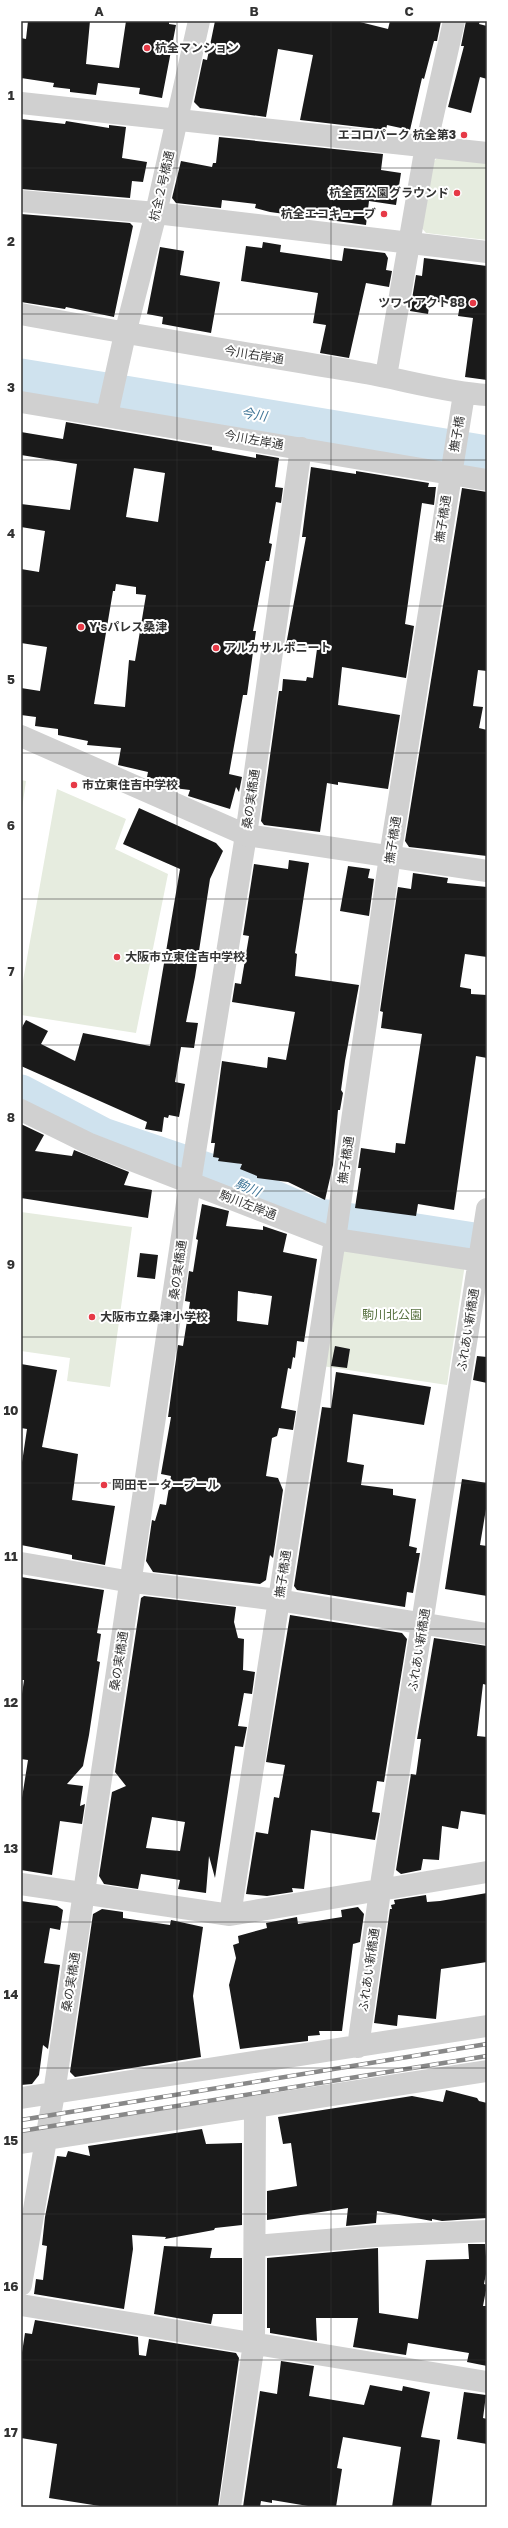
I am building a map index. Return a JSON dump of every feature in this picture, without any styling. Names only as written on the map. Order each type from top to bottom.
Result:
[{"type":"street","name":"杭全２号橋通","points":[[109,408],[123,342],[156,213],[199,21]]},
{"type":"street","points":[[386,376],[426,146],[454,21]]},
{"type":"street","points":[[21,103],[487,153]]},
{"type":"street","points":[[21,201],[156,213],[487,252]]},
{"type":"street","name":"今川右岸通","points":[[21,314],[123,342],[386,376],[464,394],[487,395]]},
{"type":"street","name":"撫子橋","points":[[450,474],[464,394]]},
{"type":"street","name":"今川左岸通","points":[[21,402],[109,408],[301,448],[487,480]]},
{"type":"street","name":"桑の実橋通","points":[[21,2286],[44,2139],[54,2092],[132,1581],[191,1180],[246,835],[301,448]]},
{"type":"street","name":"撫子橋通","points":[[230,1915],[335,1235],[390,856],[450,474]]},
{"type":"street","points":[[21,736],[246,835],[487,871]]},
{"type":"street","name":"駒川左岸通","points":[[21,1110],[84,1142],[191,1180],[335,1235],[482,1259]]},
{"type":"street","name":"ふれあい新橋通","points":[[358,2047],[380,1891],[482,1259],[485,1219]]},
{"type":"street","points":[[21,1563],[132,1581],[278,1600],[487,1634]]},
{"type":"street","points":[[21,1884],[230,1915],[487,1872]]},
{"type":"street","points":[[21,2098],[487,2026]]},
{"type":"street","points":[[21,2143],[487,2071]]},
{"type":"street","points":[[230,2507],[254,2343],[255,2108]]},
{"type":"street","points":[[255,2246],[375,2236],[487,2231]]},
{"type":"street","points":[[21,2305],[487,2382]]},
{"type":"green space","name":"杭全西公園グラウンド","points":[[440,156],[487,163],[487,240],[426,233],[420,226],[430,164]]},
{"type":"green space","points":[[21,780],[26,781],[21,815]]},
{"type":"green space","points":[[57,789],[126,819],[115,849],[168,874],[136,1033],[21,1015],[21,992]]},
{"type":"green space","points":[[21,1212],[132,1227],[110,1387],[67,1381],[70,1358],[21,1351]]},
{"type":"green space","name":"駒川北公園","points":[[340,1247],[465,1264],[447,1385],[322,1366]]},
{"type":"building","points":[[28,21],[90,21],[86,64],[119,68],[126,21],[169,21],[169,24],[176,25],[162,98],[139,94],[140,88],[98,83],[96,95],[70,92],[70,89],[53,87],[54,83],[21,78],[21,38],[26,39]]},
{"type":"building","points":[[215,21],[356,21],[388,29],[390,21],[441,21],[437,41],[434,41],[424,79],[422,78],[410,130],[387,125],[386,130],[300,120],[313,55],[278,49],[266,117],[200,108],[194,102],[203,59],[207,60]]},
{"type":"building","points":[[466,21],[480,21],[479,24],[487,26],[487,79],[480,77],[471,113],[448,107],[464,46],[461,46]]},
{"type":"building","points":[[21,119],[65,124],[66,121],[109,128],[109,125],[126,127],[122,158],[147,162],[143,182],[132,181],[130,198],[21,189]]},
{"type":"building","points":[[219,137],[383,154],[381,170],[401,173],[396,205],[369,201],[366,225],[270,212],[255,208],[256,204],[222,200],[221,208],[176,203],[172,198],[181,161],[212,167],[213,163],[216,163]]},
{"type":"building","points":[[21,214],[130,223],[133,226],[114,317],[66,307],[65,309],[21,302]]},
{"type":"building","points":[[263,242],[281,245],[280,252],[342,261],[344,248],[385,253],[388,258],[386,270],[392,271],[389,287],[366,283],[349,358],[320,353],[326,325],[313,323],[318,293],[241,281],[246,246],[262,248]]},
{"type":"building","points":[[160,247],[184,251],[180,275],[220,282],[211,333],[162,324],[163,317],[147,314]]},
{"type":"building","points":[[424,258],[487,266],[487,380],[465,377],[473,318],[458,316],[460,305],[430,301],[428,314],[410,311],[416,275],[422,276]]},
{"type":"building","points":[[66,422],[212,447],[212,450],[256,458],[256,454],[279,458],[275,487],[283,488],[281,503],[276,502],[269,543],[272,544],[269,561],[266,561],[253,631],[256,631],[247,695],[243,695],[229,774],[242,777],[239,792],[236,787],[230,809],[188,796],[190,790],[174,788],[175,784],[147,777],[148,772],[118,765],[121,748],[87,745],[88,741],[58,735],[58,729],[35,726],[36,717],[21,715],[21,688],[40,691],[47,647],[21,643],[21,569],[39,572],[45,531],[21,527],[21,504],[70,510],[77,464],[21,455],[21,432],[63,439]],"holes":[[[134,468],[165,473],[158,522],[126,517]],[[116,584],[136,587],[136,594],[146,595],[135,661],[129,660],[125,707],[94,704],[113,591],[115,591]]]},
{"type":"building","points":[[311,467],[356,474],[356,471],[429,483],[428,487],[436,487],[434,505],[422,503],[405,624],[414,626],[406,678],[342,667],[338,705],[400,715],[388,789],[338,782],[338,785],[327,783],[320,832],[264,825],[261,821],[279,691],[282,691],[283,679],[306,681],[307,677],[313,678],[317,649],[286,645],[306,537],[302,537]]},
{"type":"building","points":[[462,488],[487,492],[487,671],[478,670],[473,706],[483,707],[479,728],[487,730],[487,856],[409,847],[405,841]]},
{"type":"building","points":[[139,808],[216,843],[223,851],[210,879],[195,977],[186,1022],[198,1023],[194,1048],[181,1047],[175,1082],[185,1084],[179,1117],[169,1115],[168,1118],[164,1117],[162,1132],[145,1129],[147,1122],[21,1066],[21,1029],[26,1020],[48,1031],[41,1044],[75,1061],[83,1033],[150,1046],[180,869],[123,844]]},
{"type":"building","points":[[289,860],[309,863],[295,953],[297,954],[295,976],[359,985],[345,1061],[341,1090],[343,1093],[340,1110],[338,1110],[333,1165],[325,1200],[288,1182],[257,1178],[257,1176],[240,1169],[242,1164],[218,1161],[219,1158],[213,1157],[215,1143],[211,1143],[222,1061],[267,1068],[268,1057],[286,1060],[295,1012],[232,1002],[235,983],[241,984],[249,936],[243,935],[254,864],[288,869]]},
{"type":"building","points":[[348,866],[370,869],[368,878],[374,879],[369,916],[340,911]]},
{"type":"building","points":[[413,873],[448,878],[447,883],[487,887],[487,957],[465,954],[460,987],[471,989],[471,994],[487,995],[487,1058],[476,1056],[454,1210],[418,1204],[416,1216],[355,1208],[361,1168],[358,1168],[361,1148],[395,1153],[396,1143],[405,1144],[422,1034],[381,1028],[383,1012],[380,1011],[398,887],[411,889]]},
{"type":"building","points":[[21,1124],[44,1135],[35,1151],[72,1156],[74,1150],[129,1172],[124,1185],[152,1190],[148,1218],[21,1198]]},
{"type":"building","points":[[202,1204],[229,1211],[226,1226],[263,1230],[263,1226],[287,1234],[283,1252],[317,1259],[304,1342],[297,1341],[295,1358],[293,1357],[291,1369],[288,1368],[281,1408],[296,1411],[293,1430],[279,1428],[277,1436],[272,1438],[266,1476],[278,1478],[283,1490],[273,1558],[270,1555],[266,1580],[260,1584],[153,1572],[146,1561],[152,1520],[155,1521],[160,1504],[166,1505],[171,1476],[161,1474],[171,1417],[168,1417],[178,1345],[183,1346],[190,1302],[185,1301],[189,1271],[193,1272],[198,1240],[196,1239]],"holes":[[[238,1291],[272,1296],[268,1325],[237,1321]]]},
{"type":"building","points":[[140,1253],[158,1255],[155,1279],[137,1277]]},
{"type":"building","points":[[335,1346],[350,1349],[347,1368],[331,1366]]},
{"type":"building","points":[[477,1356],[487,1357],[487,1383],[473,1380]]},
{"type":"building","points":[[21,1364],[57,1370],[42,1447],[78,1454],[72,1500],[115,1506],[105,1565],[72,1559],[72,1555],[21,1545],[21,1469],[27,1429],[21,1428]]},
{"type":"building","points":[[336,1372],[431,1387],[424,1425],[353,1414],[347,1462],[364,1465],[361,1485],[393,1489],[393,1495],[416,1499],[409,1546],[417,1548],[416,1553],[420,1553],[413,1593],[407,1592],[405,1607],[297,1590],[294,1586],[322,1407],[331,1408]]},
{"type":"building","points":[[462,1479],[487,1483],[487,1503],[480,1545],[487,1546],[487,1596],[445,1589]]},
{"type":"building","points":[[21,1577],[104,1590],[97,1633],[101,1634],[97,1661],[100,1662],[89,1735],[83,1766],[67,1784],[83,1786],[80,1806],[85,1804],[82,1824],[60,1821],[52,1875],[21,1870],[21,1804],[28,1760],[21,1759],[21,1701],[24,1680],[21,1680]]},
{"type":"building","points":[[144,1596],[236,1607],[234,1622],[238,1638],[244,1639],[243,1670],[255,1672],[252,1694],[244,1693],[238,1726],[247,1727],[243,1747],[235,1746],[215,1878],[209,1856],[206,1893],[178,1889],[180,1880],[141,1874],[138,1889],[104,1884],[99,1876],[112,1792],[126,1786],[115,1772],[141,1598]],"holes":[[[152,1817],[185,1822],[180,1851],[146,1848]]]},
{"type":"building","points":[[290,1615],[402,1633],[407,1639],[384,1782],[377,1781],[372,1812],[380,1813],[375,1840],[311,1830],[304,1889],[292,1888],[293,1892],[267,1896],[246,1894],[256,1832],[268,1834],[274,1797],[279,1798],[285,1765],[266,1762]]},
{"type":"building","points":[[434,1638],[487,1646],[487,1685],[483,1684],[477,1736],[487,1737],[487,1815],[461,1811],[458,1829],[442,1826],[439,1860],[423,1859],[421,1870],[401,1874],[396,1870],[411,1774],[416,1775],[421,1739],[417,1739]]},
{"type":"building","points":[[487,1893],[487,1962],[441,1969],[436,2019],[398,2015],[397,2026],[374,2023],[390,1909],[392,1909],[391,1905],[395,1904],[394,1900],[426,1895],[427,1902]]},
{"type":"building","points":[[21,1901],[57,1906],[63,1910],[60,1930],[50,1928],[44,1963],[60,1965],[48,2049],[43,2045],[39,2075],[32,2084],[21,2085]]},
{"type":"building","points":[[358,1907],[364,1914],[360,1942],[353,1944],[342,2031],[319,2031],[320,2035],[308,2036],[308,2041],[240,2049],[229,1985],[236,1958],[233,1945],[239,1943],[238,1936],[267,1928],[266,1923],[297,1917],[298,1924],[342,1917],[341,1910]]},
{"type":"building","points":[[102,1909],[123,1912],[123,1918],[170,1925],[171,1920],[203,1927],[193,1996],[201,2057],[75,2077],[70,2072],[93,1914]]},
{"type":"building","points":[[446,2090],[477,2098],[479,2101],[487,2103],[487,2218],[442,2221],[432,2219],[432,2221],[377,2211],[376,2223],[346,2226],[348,2208],[267,2220],[267,2191],[297,2186],[291,2143],[283,2144],[278,2117],[412,2096],[443,2102]]},
{"type":"building","points":[[202,2129],[206,2144],[242,2143],[242,2225],[215,2228],[214,2230],[165,2239],[166,2237],[132,2235],[133,2249],[124,2309],[34,2294],[36,2279],[43,2280],[47,2246],[42,2245],[45,2217],[57,2156],[66,2157],[68,2151],[90,2156],[88,2146]]},
{"type":"building","points":[[468,2244],[485,2244],[487,2269],[484,2284],[487,2285],[483,2306],[487,2306],[487,2366],[467,2362],[469,2353],[408,2343],[406,2355],[353,2347],[358,2318],[316,2318],[317,2341],[270,2333],[270,2328],[267,2328],[267,2258],[378,2248],[379,2313],[418,2319],[426,2260],[469,2259]]},
{"type":"building","points":[[164,2246],[212,2248],[210,2258],[242,2258],[242,2314],[213,2314],[211,2324],[154,2314]]},
{"type":"building","points":[[35,2320],[138,2337],[139,2355],[146,2356],[149,2339],[236,2353],[239,2358],[218,2507],[106,2507],[49,2498],[57,2444],[21,2438],[21,2359],[25,2333],[32,2334]]},
{"type":"building","points":[[281,2361],[314,2366],[309,2396],[364,2405],[370,2385],[402,2391],[403,2386],[430,2392],[421,2437],[440,2440],[431,2507],[392,2507],[401,2447],[343,2437],[337,2468],[342,2469],[336,2507],[314,2507],[272,2500],[272,2503],[261,2501],[260,2507],[243,2507],[260,2391],[277,2394]]},
{"type":"building","points":[[464,2392],[486,2395],[483,2418],[487,2419],[487,2444],[457,2439]]},
{"type":"waterway","name":"今川","points":[[21,376],[487,453]]},
{"type":"waterway","name":"駒川","points":[[21,1092],[103,1135],[219,1174],[314,1215],[487,1242]]},
{"type":"railway","points":[[21,2120],[487,2044]]},
{"type":"railway","points":[[21,2131],[487,2056]]},
{"type":"place","name":"杭全マンション","points":[[147,48]]},
{"type":"place","name":"エコロパーク 杭全第3","points":[[464,135]]},
{"type":"place","name":"杭全西公園グラウンド","points":[[457,193]]},
{"type":"place","name":"杭全エコキューブ","points":[[384,214]]},
{"type":"place","name":"ツワイアクト88","points":[[473,303]]},
{"type":"place","name":"Y'sパレス桑津","points":[[81,627]]},
{"type":"place","name":"アルカサルボニート","points":[[216,648]]},
{"type":"place","name":"市立東住吉中学校","points":[[74,785]]},
{"type":"place","name":"大阪市立東住吉中学校","points":[[117,957]]},
{"type":"place","name":"大阪市立桑津小学校","points":[[92,1317]]},
{"type":"place","name":"岡田モータープール","points":[[104,1485]]}]
